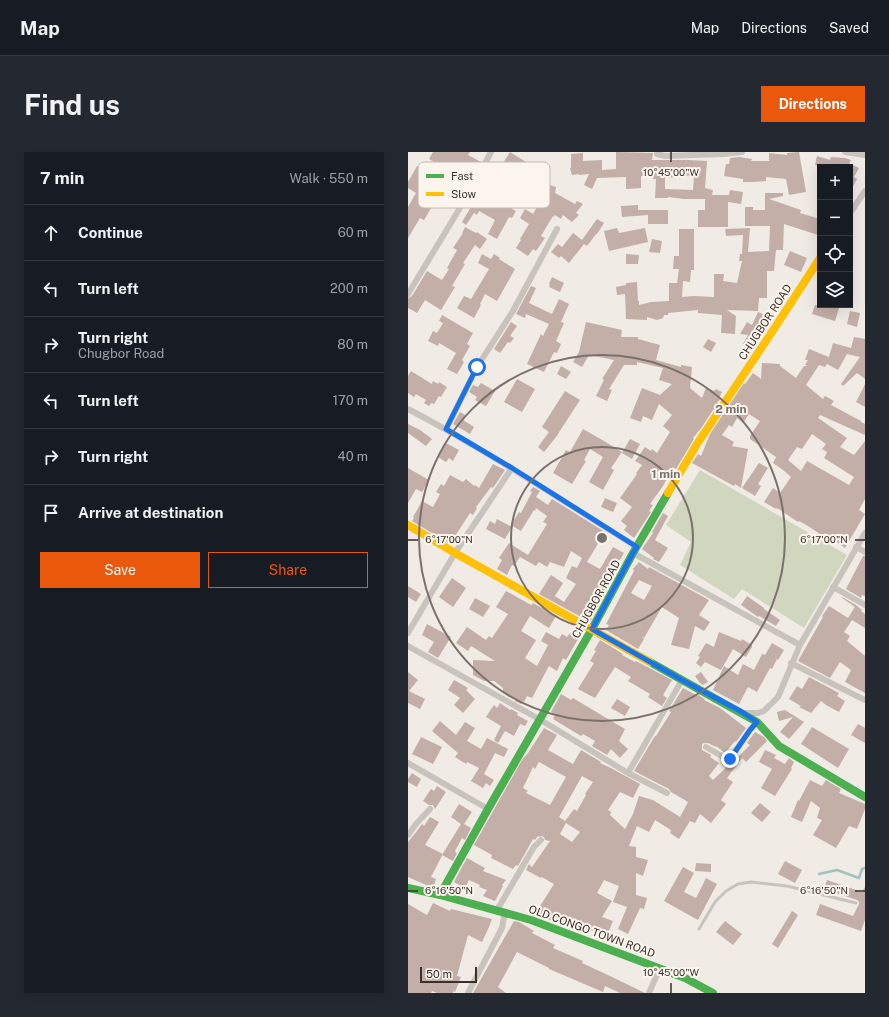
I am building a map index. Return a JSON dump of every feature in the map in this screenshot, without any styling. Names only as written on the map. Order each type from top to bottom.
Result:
[{"type":"street","points":[[486,162],[491,152]]},
{"type":"street","points":[[657,154],[665,156],[709,155],[742,152]]},
{"type":"street","points":[[845,152],[865,156]]},
{"type":"street","points":[[853,209],[865,191]]},
{"type":"street","points":[[408,294],[460,208]]},
{"type":"street","points":[[446,429],[477,367],[513,311],[557,229]]},
{"type":"street","name":"CHUGBOR ROAD","points":[[440,895],[539,719],[592,629],[635,550],[697,444],[817,263]]},
{"type":"street","points":[[408,409],[446,429],[512,468],[635,550],[800,645]]},
{"type":"street","points":[[408,633],[455,553],[512,468]]},
{"type":"street","points":[[408,525],[455,553],[742,712],[757,722],[779,746],[865,797]]},
{"type":"street","points":[[742,712],[758,713],[764,711],[778,697],[791,663],[800,645],[865,533]]},
{"type":"street","points":[[856,548],[865,552]]},
{"type":"street","points":[[833,587],[865,605]]},
{"type":"street","points":[[408,646],[539,719],[628,773],[667,793]]},
{"type":"street","points":[[791,663],[865,700]]},
{"type":"street","points":[[628,773],[682,680]]},
{"type":"street","points":[[706,747],[727,759],[730,759],[757,722]]},
{"type":"street","points":[[408,763],[488,809]]},
{"type":"street","points":[[408,835],[430,809]]},
{"type":"street","points":[[468,993],[502,928],[501,911],[531,852],[541,840]]},
{"type":"street","name":"OLD CONGO TOWN ROAD","points":[[408,888],[440,895],[531,920],[685,978],[712,993]]},
{"type":"street","points":[[649,993],[660,968]]},
{"type":"lane","points":[[699,929],[715,902],[726,890],[738,884],[751,882],[788,886],[856,903]]},
{"type":"green space","points":[[700,470],[847,555],[804,628],[742,589],[734,599],[680,565],[691,542],[666,525]]},
{"type":"building","points":[[433,152],[470,152],[468,155],[481,162],[434,162],[429,159]]},
{"type":"building","points":[[510,152],[526,162],[504,162]]},
{"type":"building","points":[[616,152],[653,153],[652,160],[707,161],[705,188],[713,190],[712,195],[729,195],[730,190],[743,192],[741,204],[728,202],[728,227],[698,227],[698,210],[705,210],[705,199],[668,197],[655,198],[656,179],[653,179],[654,176],[641,176],[641,188],[626,189],[626,177],[597,178],[592,189],[584,185],[589,174],[572,175],[570,168],[571,154],[583,153],[583,161],[602,160],[602,170],[616,169]],"holes":[[[676,175],[694,176],[693,190],[665,189],[665,178],[676,177]]]},
{"type":"building","points":[[799,152],[806,192],[789,195],[786,179],[766,177],[766,181],[743,182],[743,179],[724,176],[726,164],[729,164],[730,158],[739,157],[752,159],[751,161],[769,161],[769,153],[787,155],[787,153]]},
{"type":"building","points":[[817,156],[830,160],[831,157],[851,160],[849,164],[815,165]]},
{"type":"building","points":[[853,165],[859,168],[854,177],[857,179],[853,186]]},
{"type":"building","points":[[417,166],[418,208],[431,208],[424,220],[420,218],[408,238],[408,207],[416,193],[408,188],[408,182]]},
{"type":"building","points":[[550,185],[556,187],[555,193],[575,204],[577,201],[583,204],[576,213],[579,215],[572,222],[563,215],[561,219],[555,215],[554,217],[553,216],[541,236],[545,238],[536,251],[533,249],[528,256],[516,248],[529,224],[520,218],[525,209],[533,214],[537,208],[550,208]]},
{"type":"building","points":[[765,193],[783,193],[783,196],[769,199],[801,210],[800,213],[817,218],[817,235],[784,224],[783,250],[776,250],[774,271],[767,271],[767,298],[759,298],[758,311],[727,310],[736,316],[735,334],[721,333],[722,315],[698,313],[698,310],[668,313],[668,315],[664,315],[663,318],[657,320],[647,317],[647,320],[626,319],[625,294],[617,295],[616,287],[626,285],[626,283],[637,282],[639,305],[651,302],[669,301],[669,283],[677,283],[679,269],[673,269],[674,256],[679,256],[679,229],[694,229],[694,270],[691,270],[690,282],[683,281],[682,297],[714,297],[714,274],[724,274],[723,281],[737,283],[742,261],[739,261],[740,254],[742,254],[743,235],[726,236],[725,229],[750,228],[748,252],[769,251],[770,226],[745,226],[745,207],[753,207],[753,210],[765,210]]},
{"type":"building","points":[[638,205],[638,210],[668,210],[668,224],[648,224],[648,215],[622,217],[621,206]]},
{"type":"building","points":[[470,208],[513,208],[516,211],[512,218],[509,217],[497,239],[488,234],[495,220],[479,211],[477,215],[474,213],[466,225],[462,222]]},
{"type":"building","points":[[597,219],[604,223],[587,246],[584,244],[569,263],[561,256],[559,258],[551,252],[558,244],[562,247],[573,233],[582,240]]},
{"type":"building","points":[[465,227],[476,233],[477,232],[487,239],[480,249],[475,245],[463,263],[465,264],[452,286],[455,287],[441,310],[425,300],[417,313],[408,308],[408,298],[412,296],[427,271],[442,280],[449,269],[447,268],[457,250],[453,248],[463,233]]},
{"type":"building","points":[[617,228],[619,233],[645,228],[648,242],[609,251],[604,231]]},
{"type":"building","points":[[652,239],[662,241],[660,253],[649,252]]},
{"type":"building","points":[[790,251],[807,258],[801,272],[784,265]]},
{"type":"building","points":[[482,254],[491,259],[494,254],[515,269],[497,301],[485,294],[474,318],[457,308],[464,296],[471,299],[489,269],[478,263]]},
{"type":"building","points":[[626,254],[639,255],[638,264],[626,264]]},
{"type":"building","points":[[552,277],[564,283],[560,292],[549,287]]},
{"type":"building","points":[[531,286],[536,288],[529,303],[552,314],[559,299],[569,304],[561,322],[564,323],[556,341],[561,344],[557,353],[554,352],[544,372],[527,364],[541,334],[543,336],[549,324],[526,314],[525,318],[516,314]]},
{"type":"building","points":[[815,305],[817,305],[817,308],[839,308],[835,321],[812,314]]},
{"type":"building","points":[[850,311],[860,313],[857,327],[847,324]]},
{"type":"building","points":[[758,312],[768,316],[763,327],[762,326],[753,341],[755,342],[753,347],[743,344],[748,335],[740,334],[747,322],[752,325]]},
{"type":"building","points":[[442,315],[473,333],[467,344],[470,346],[462,360],[464,362],[457,374],[447,369],[456,353],[439,343],[438,346],[428,341],[433,331],[437,333],[443,323],[439,321]]},
{"type":"building","points":[[511,322],[517,326],[510,336],[514,338],[510,343],[508,342],[500,353],[494,349]]},
{"type":"building","points":[[586,322],[622,330],[621,337],[638,337],[638,339],[660,345],[656,360],[681,367],[681,365],[692,367],[690,388],[702,398],[706,388],[714,391],[716,389],[722,392],[719,398],[720,399],[693,438],[694,439],[676,469],[673,467],[663,486],[650,504],[653,505],[649,511],[651,512],[634,538],[624,530],[627,526],[621,521],[632,507],[620,498],[642,465],[635,461],[645,447],[651,451],[652,449],[657,453],[670,432],[663,426],[672,415],[659,404],[652,420],[643,416],[641,422],[630,418],[642,388],[660,395],[672,384],[659,380],[663,368],[637,362],[637,365],[624,365],[609,389],[612,390],[607,401],[596,396],[604,380],[602,379],[614,360],[589,355],[582,367],[573,362],[579,352]]},
{"type":"building","points":[[854,337],[865,339],[865,379],[857,373],[843,386],[841,384],[860,357],[847,354],[838,370],[827,364],[825,367],[819,365],[806,385],[823,399],[825,396],[834,401],[831,405],[865,424],[865,435],[820,415],[818,418],[847,438],[840,447],[854,455],[865,441],[865,499],[859,510],[865,514],[845,548],[825,533],[823,536],[777,508],[776,509],[764,502],[773,488],[780,493],[791,477],[773,463],[776,457],[750,439],[750,436],[760,421],[749,414],[743,423],[737,418],[732,427],[729,425],[722,435],[734,442],[732,446],[748,449],[741,488],[735,484],[734,486],[692,463],[698,454],[701,456],[710,434],[744,383],[745,384],[753,373],[761,379],[762,363],[780,364],[780,366],[796,378],[804,366],[807,365],[805,365],[808,360],[805,360],[809,349],[829,357],[833,343],[851,348]],"holes":[[[812,434],[826,444],[822,449],[827,452],[824,458],[854,477],[849,485],[807,461],[801,471],[788,460],[797,447],[802,449]]]},
{"type":"building","points":[[708,339],[716,343],[711,352],[703,347]]},
{"type":"building","points":[[561,366],[571,372],[566,379],[557,374]]},
{"type":"building","points":[[411,371],[432,384],[433,381],[438,384],[439,382],[447,387],[441,397],[439,396],[434,404],[431,403],[429,406],[424,403],[426,400],[416,394],[414,397],[408,393],[408,376]]},
{"type":"building","points":[[517,379],[535,389],[522,412],[504,402]]},
{"type":"building","points":[[481,383],[495,391],[486,406],[475,400],[477,397],[469,392],[473,385],[478,387]]},
{"type":"building","points":[[865,384],[865,407],[856,402]]},
{"type":"building","points":[[565,391],[580,400],[556,437],[544,452],[538,447],[549,432],[542,427]]},
{"type":"building","points":[[460,412],[465,415],[463,420],[474,427],[470,434],[453,424]]},
{"type":"building","points":[[408,424],[420,430],[432,439],[426,446],[408,433]]},
{"type":"building","points":[[583,429],[622,452],[611,468],[614,470],[603,490],[589,482],[603,457],[590,449],[584,460],[586,461],[572,484],[553,473],[566,450],[570,452]]},
{"type":"building","points":[[630,439],[640,444],[632,459],[622,453]]},
{"type":"building","points":[[446,443],[459,450],[453,461],[449,458],[446,462],[438,457]]},
{"type":"building","points":[[759,463],[768,468],[758,484],[761,486],[755,496],[742,488]]},
{"type":"building","points":[[493,464],[505,470],[493,488],[491,487],[476,507],[477,508],[473,515],[470,513],[450,544],[412,521],[422,501],[433,507],[440,494],[436,492],[441,484],[444,486],[450,475],[463,482],[466,479],[474,486],[475,485],[479,488]]},
{"type":"building","points":[[408,468],[429,480],[422,492],[416,489],[408,503]]},
{"type":"building","points":[[533,487],[540,491],[536,497],[548,505],[552,499],[605,532],[587,562],[600,569],[613,547],[624,553],[614,570],[611,568],[605,578],[611,582],[590,622],[539,594],[551,575],[563,583],[555,596],[564,602],[576,584],[566,578],[572,566],[577,568],[582,558],[571,551],[564,567],[550,562],[547,567],[539,562],[536,566],[520,557],[514,566],[512,565],[507,575],[497,569],[502,560],[499,558],[509,543],[528,555],[547,524],[543,522],[547,516],[536,508],[521,531],[511,525],[519,512],[521,513]]},
{"type":"building","points":[[605,498],[617,503],[613,512],[601,507]]},
{"type":"building","points":[[663,513],[668,516],[655,540],[668,548],[659,562],[653,559],[654,558],[642,549],[653,533],[652,532]]},
{"type":"building","points":[[497,519],[512,527],[505,539],[486,529],[490,521],[495,524]]},
{"type":"building","points":[[863,556],[865,556],[865,596],[862,595],[861,598],[846,589]]},
{"type":"building","points":[[639,562],[648,569],[649,567],[709,600],[699,615],[710,622],[704,631],[695,626],[689,649],[671,645],[679,618],[662,607],[644,638],[641,637],[644,639],[638,649],[606,630],[609,625],[606,624],[634,571],[633,569]],"holes":[[[639,580],[652,586],[644,600],[631,593]]]},
{"type":"building","points":[[452,578],[466,588],[453,607],[439,597]]},
{"type":"building","points":[[408,586],[421,594],[416,602],[408,597]]},
{"type":"building","points":[[506,591],[531,605],[533,603],[556,616],[549,628],[530,616],[521,631],[536,640],[525,658],[537,666],[548,645],[541,641],[546,632],[559,639],[562,634],[567,637],[569,634],[578,639],[566,660],[563,658],[557,671],[549,666],[532,698],[527,696],[521,704],[515,701],[516,699],[503,692],[503,688],[494,681],[484,681],[473,675],[473,660],[495,661],[471,646],[468,651],[456,643],[467,627],[486,640],[489,636],[492,638],[508,614],[496,607]]},
{"type":"building","points":[[747,596],[780,620],[776,626],[759,616],[758,617],[741,605]]},
{"type":"building","points":[[842,597],[856,605],[865,614],[865,628],[852,620],[844,632],[850,636],[847,641],[865,656],[865,693],[845,682],[851,670],[840,662],[830,678],[798,661],[829,606],[848,618],[855,607]]},
{"type":"building","points":[[475,598],[490,606],[483,617],[469,609]]},
{"type":"building","points":[[427,624],[451,637],[438,658],[428,652],[434,642],[422,635]]},
{"type":"building","points":[[719,632],[741,641],[742,639],[752,645],[752,647],[746,657],[733,649],[721,670],[705,662],[701,667],[696,663],[700,657],[698,656],[706,643],[714,647]]},
{"type":"building","points":[[600,640],[623,654],[622,655],[672,680],[663,695],[667,698],[662,706],[648,697],[650,694],[628,681],[631,677],[615,667],[595,698],[578,689],[594,663],[590,661]]},
{"type":"building","points":[[772,643],[784,650],[772,669],[770,668],[757,692],[748,687],[739,704],[713,690],[724,666],[738,675],[743,664],[754,670],[762,654],[765,655]]},
{"type":"building","points":[[408,672],[418,680],[409,691],[425,699],[420,709],[408,703]]},
{"type":"building","points":[[701,672],[708,682],[703,685],[695,676]]},
{"type":"building","points":[[809,677],[839,693],[837,696],[845,701],[839,712],[821,701],[811,713],[799,707],[801,706],[789,699],[797,686],[802,689]]},
{"type":"building","points":[[454,680],[468,688],[466,690],[475,699],[463,713],[454,705],[460,698],[448,690]]},
{"type":"building","points":[[683,688],[720,708],[746,728],[736,742],[735,741],[725,753],[716,746],[708,743],[702,744],[702,750],[711,755],[710,757],[719,763],[709,776],[713,780],[750,745],[747,743],[755,732],[764,737],[767,741],[746,762],[742,758],[727,778],[733,782],[721,800],[726,804],[711,823],[700,814],[695,823],[690,821],[679,839],[670,833],[671,830],[655,820],[649,832],[637,826],[629,846],[636,847],[636,857],[648,860],[643,876],[636,873],[636,895],[647,898],[644,909],[640,908],[628,934],[618,929],[627,907],[613,902],[619,886],[604,880],[597,893],[612,901],[602,917],[613,921],[608,933],[595,927],[593,931],[573,922],[571,927],[557,920],[555,922],[535,914],[554,884],[526,870],[529,864],[532,867],[550,841],[545,840],[542,836],[537,837],[535,840],[533,839],[518,866],[516,865],[513,869],[491,858],[492,855],[474,845],[522,760],[544,728],[557,735],[548,750],[573,764],[581,750],[601,762],[600,763],[640,784],[633,798],[620,792],[608,810],[611,812],[610,815],[625,829],[633,814],[639,796],[653,800],[680,817],[688,802],[671,792],[669,789],[634,771],[671,712],[669,711]],"holes":[[[539,762],[566,777],[550,805],[526,793],[528,791],[523,788],[533,767],[535,769]],[[582,776],[593,782],[585,794],[586,795],[577,811],[574,809],[565,821],[559,817]],[[566,823],[580,832],[572,842],[560,834]]]},
{"type":"building","points":[[561,694],[571,700],[573,698],[625,729],[619,741],[628,749],[620,758],[611,749],[607,755],[592,746],[595,741],[583,734],[581,736],[553,719],[555,715],[551,712]]},
{"type":"building","points":[[617,699],[630,707],[625,716],[611,708]]},
{"type":"building","points":[[500,703],[510,710],[511,709],[518,713],[517,715],[528,721],[525,726],[520,724],[514,736],[505,731],[498,743],[494,740],[501,726],[486,717],[494,705],[497,708]]},
{"type":"building","points":[[785,710],[804,722],[789,739],[780,732],[793,717],[779,721],[777,712]]},
{"type":"building","points":[[440,721],[456,735],[465,722],[475,728],[467,741],[481,749],[487,738],[508,749],[504,757],[495,753],[484,774],[494,780],[490,786],[486,783],[483,788],[471,781],[479,768],[467,762],[466,764],[455,757],[458,753],[432,731]]},
{"type":"building","points":[[858,724],[865,728],[865,743],[851,735]]},
{"type":"building","points":[[812,727],[849,749],[838,768],[801,744]]},
{"type":"building","points":[[421,737],[442,747],[433,764],[412,754]]},
{"type":"building","points":[[765,750],[776,755],[774,758],[785,764],[789,758],[794,762],[791,768],[792,769],[775,796],[761,788],[772,769],[759,762]]},
{"type":"building","points":[[412,773],[421,779],[417,787],[408,782],[408,779]]},
{"type":"building","points":[[810,780],[822,786],[826,780],[841,789],[839,793],[865,804],[865,809],[857,829],[849,826],[836,848],[813,835],[822,820],[817,818],[820,808],[811,801],[802,822],[791,817],[798,800],[799,801]]},
{"type":"building","points":[[437,786],[446,792],[435,809],[433,805],[429,805],[423,801],[431,789],[434,791]]},
{"type":"building","points":[[760,803],[771,812],[762,822],[751,813]]},
{"type":"building","points":[[459,804],[472,812],[464,824],[471,828],[465,840],[462,838],[455,851],[457,853],[453,861],[442,855],[461,824],[451,817]]},
{"type":"building","points":[[430,817],[439,822],[425,845],[443,854],[431,877],[436,879],[433,888],[408,877],[408,842],[422,824],[424,826]]},
{"type":"building","points":[[467,858],[485,868],[483,871],[506,880],[502,885],[503,886],[495,901],[483,896],[487,890],[479,887],[480,885],[469,880],[465,888],[454,882]]},
{"type":"building","points":[[785,861],[802,870],[795,883],[778,874]]},
{"type":"building","points":[[696,863],[711,864],[711,872],[695,871]]},
{"type":"building","points":[[683,867],[694,873],[684,892],[696,898],[706,878],[717,884],[698,920],[664,901]]},
{"type":"building","points":[[827,880],[862,892],[865,887],[865,920],[861,931],[816,915],[820,904],[853,916],[859,904],[857,900],[824,889]]},
{"type":"building","points":[[433,903],[450,911],[451,909],[492,919],[482,942],[468,935],[457,976],[461,977],[455,992],[437,993],[432,991],[431,993],[408,993],[408,904],[427,915]]},
{"type":"building","points":[[792,911],[798,915],[778,948],[772,944]]},
{"type":"building","points":[[514,921],[519,922],[534,931],[532,933],[555,945],[553,948],[583,961],[582,963],[645,993],[620,993],[605,986],[603,992],[549,969],[517,952],[498,987],[506,993],[473,993]]},
{"type":"building","points":[[725,921],[742,934],[733,945],[716,932]]},
{"type":"waterway","points":[[819,874],[837,870],[859,878],[862,869],[865,868]]},
{"type":"traffic: fast","points":[[440,895],[668,493]]},
{"type":"traffic: fast","points":[[650,662],[757,722],[779,746],[865,797]]},
{"type":"traffic: fast","points":[[408,888],[440,895],[531,920],[685,978],[713,993]]},
{"type":"traffic: slow","points":[[668,493],[697,444],[817,263]]},
{"type":"traffic: slow","points":[[408,525],[455,553],[650,662]]},
{"type":"route","points":[[477,367],[446,429],[512,468],[637,547],[592,629],[742,712],[757,722],[730,759]]}]
